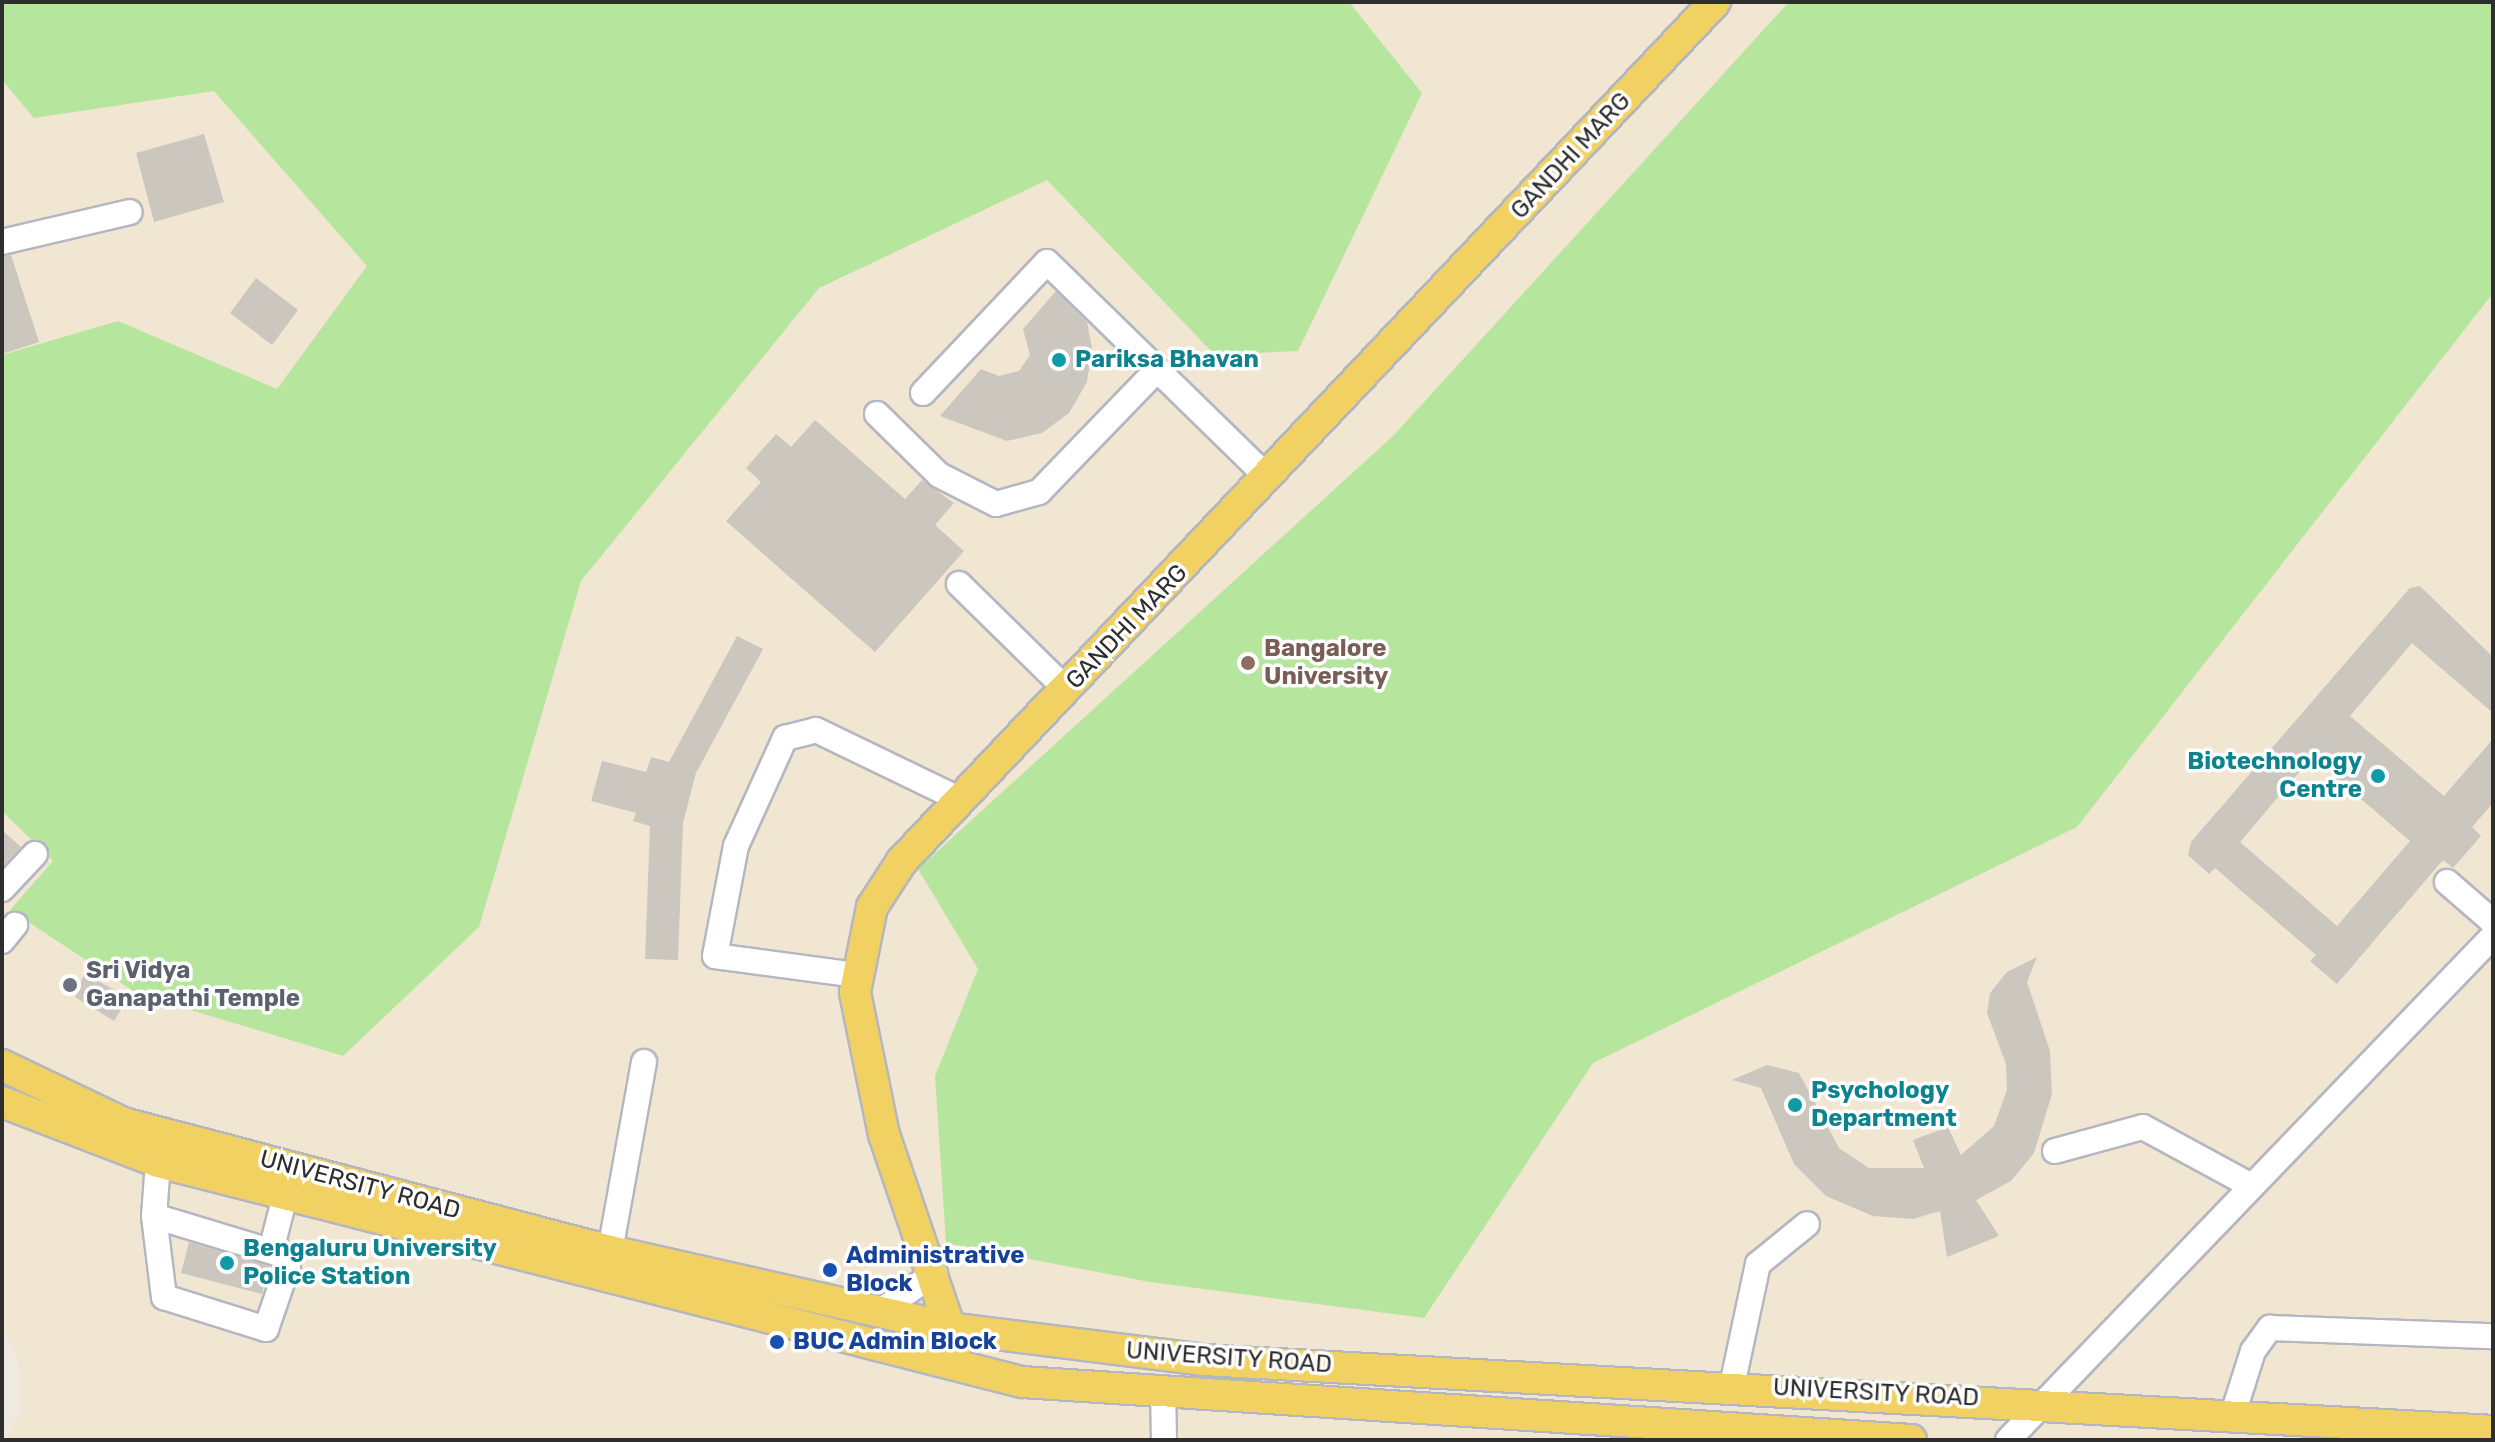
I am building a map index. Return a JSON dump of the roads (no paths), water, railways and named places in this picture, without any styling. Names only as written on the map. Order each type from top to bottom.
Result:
[{"type":"main road","name":"GANDHI MARG","points":[[955,1369],[956,1329],[884,1135],[857,975],[872,907],[902,861],[1268,478],[1707,5]]},
{"type":"main road","name":"UNIVERSITY ROAD","points":[[2,1065],[123,1123],[377,1205],[955,1369],[1022,1382],[1911,1440]]},
{"type":"main road","name":"UNIVERSITY ROAD","points":[[2,1102],[158,1162],[285,1196],[377,1205],[610,1251],[956,1329],[1204,1360],[2039,1401],[2493,1431]]},
{"type":"street","points":[[2,242],[130,212]]},
{"type":"street","points":[[923,393],[1047,262],[1268,478]]},
{"type":"street","points":[[877,414],[939,475],[996,504],[1039,492],[1157,370]]},
{"type":"street","points":[[959,584],[1067,690]]},
{"type":"street","points":[[857,975],[715,956],[736,846],[785,738],[816,730],[961,800]]},
{"type":"street","points":[[2,889],[35,854]]},
{"type":"street","points":[[2447,882],[2493,922]]},
{"type":"street","points":[[2008,1440],[2039,1401],[2493,936]]},
{"type":"street","points":[[610,1251],[644,1062]]},
{"type":"street","points":[[2055,1151],[2143,1127],[2250,1185]]},
{"type":"street","points":[[158,1162],[154,1216],[164,1297],[266,1329],[288,1265],[273,1243],[285,1196]]},
{"type":"street","points":[[154,1216],[280,1254]]},
{"type":"street","points":[[1732,1386],[1758,1264],[1807,1224]]},
{"type":"street","points":[[879,1312],[935,1273]]},
{"type":"street","points":[[2233,1414],[2253,1351],[2270,1328],[2493,1336]]},
{"type":"street","points":[[1163,1389],[1164,1440]]},
{"type":"place","name":"Pariksa Bhavan","points":[[1059,360]]},
{"type":"place","name":"Bangalore University","points":[[1248,663]]},
{"type":"place","name":"Biotechnology Centre","points":[[2378,776]]},
{"type":"place","name":"Sri Vidya Ganapathi Temple","points":[[70,985]]},
{"type":"place","name":"Psychology Department","points":[[1795,1105]]},
{"type":"place","name":"Bengaluru University Police Station","points":[[227,1263]]},
{"type":"place","name":"Administrative Block","points":[[830,1270]]},
{"type":"place","name":"BUC Admin Block","points":[[777,1342]]}]
